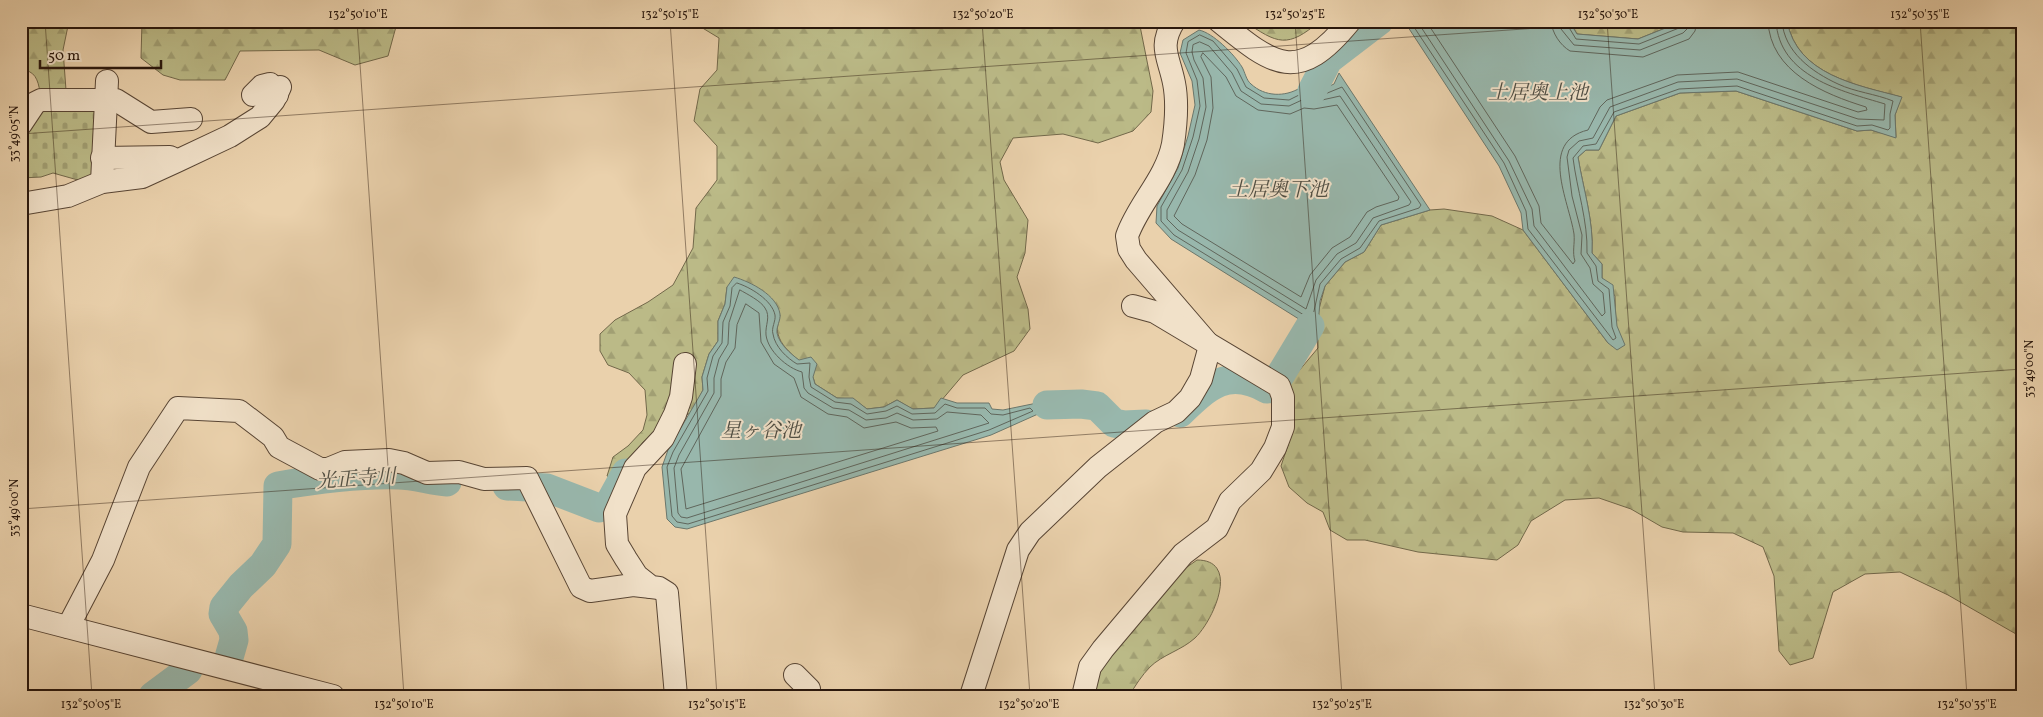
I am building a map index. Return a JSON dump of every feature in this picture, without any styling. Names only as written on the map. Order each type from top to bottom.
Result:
[{"type":"street","points":[[1174,21],[1167,33],[1165,47],[1177,103],[1173,144],[1166,168],[1127,236],[1129,249],[1136,260],[1210,346]]},
{"type":"street","points":[[1219,21],[1258,53],[1281,62],[1298,62],[1313,57],[1331,44],[1350,21]]},
{"type":"street","points":[[21,204],[68,196],[102,182],[142,177],[230,136],[260,117],[278,91],[270,84],[262,86],[253,94]]},
{"type":"street","points":[[102,182],[106,90]]},
{"type":"street","points":[[21,124],[35,103],[41,100],[106,90],[151,122],[191,119]]},
{"type":"street","points":[[102,158],[170,157],[177,161]]},
{"type":"street","points":[[1083,696],[1090,667],[1102,649],[1183,554],[1218,528],[1230,501],[1261,471],[1275,448],[1283,427],[1282,397],[1272,382],[1155,312],[1133,306]]},
{"type":"street","points":[[972,696],[1018,550],[1030,532],[1098,467],[1155,422],[1176,412],[1190,398],[1201,379],[1210,346]]},
{"type":"street","points":[[651,587],[637,576],[617,544],[615,514],[635,468],[663,438],[681,397],[685,364]]},
{"type":"street","points":[[68,627],[103,560],[139,467],[178,408],[239,411],[273,437],[279,447],[320,469],[328,469],[345,462],[389,460],[404,463],[427,473],[459,472],[484,479],[527,478],[581,587],[590,591],[633,585],[659,588],[667,593],[676,696]]},
{"type":"street","points":[[22,622],[68,627],[333,696]]},
{"type":"street","points":[[795,675],[808,689],[809,696]]},
{"type":"green space","points":[[21,21],[69,21],[63,50],[66,90],[40,92],[35,76],[26,70],[21,70]]},
{"type":"green space","points":[[142,21],[396,21],[397,23],[388,56],[355,65],[319,50],[240,51],[225,80],[180,80],[163,75],[141,58]]},
{"type":"green space","points":[[691,21],[1139,21],[1153,91],[1151,112],[1133,131],[1098,143],[1063,134],[1013,138],[1000,162],[1004,180],[1028,220],[1025,253],[1017,277],[1028,309],[1030,329],[1014,351],[963,375],[935,408],[912,409],[897,400],[884,407],[867,409],[853,399],[837,398],[815,384],[813,376],[781,342],[777,330],[780,315],[727,287],[725,304],[718,321],[718,341],[709,354],[702,377],[703,390],[692,412],[662,428],[643,442],[618,480],[607,476],[613,457],[628,446],[643,430],[647,415],[645,390],[629,373],[608,365],[600,351],[600,334],[615,320],[648,302],[673,285],[693,248],[696,208],[717,180],[717,146],[694,121],[700,89],[717,70],[719,38]]},
{"type":"green space","points":[[1244,21],[1320,21],[1299,36],[1282,40],[1266,35]]},
{"type":"green space","points":[[1569,21],[1683,21],[1638,39],[1577,34]]},
{"type":"green space","points":[[1787,21],[2022,21],[2022,649],[2016,634],[1948,595],[1900,572],[1865,574],[1833,592],[1813,658],[1790,665],[1779,651],[1774,576],[1763,547],[1733,533],[1683,532],[1662,527],[1631,509],[1599,498],[1565,500],[1531,521],[1518,545],[1497,560],[1418,552],[1365,540],[1347,540],[1330,530],[1323,512],[1307,503],[1289,487],[1281,466],[1289,442],[1288,384],[1318,348],[1318,313],[1325,286],[1345,262],[1364,252],[1381,225],[1430,210],[1444,209],[1492,216],[1523,230],[1608,343],[1624,345],[1616,326],[1615,296],[1602,278],[1602,264],[1592,253],[1590,218],[1578,157],[1586,150],[1599,150],[1616,116],[1680,93],[1736,91],[1857,131],[1871,130],[1896,137],[1895,115],[1901,97],[1848,82],[1816,66],[1803,54],[1793,39]]},
{"type":"green space","points":[[102,104],[99,179],[85,182],[53,173],[41,177],[21,178],[21,134],[36,107]]},
{"type":"green space","points":[[1197,560],[1210,563],[1218,570],[1220,580],[1215,606],[1202,630],[1190,642],[1150,667],[1129,696],[1092,696],[1095,677],[1170,579]]},
{"type":"green space","points":[[2022,676],[2022,696],[2007,696],[2013,693]]},
{"type":"water","name":"土居奥上池","points":[[1404,21],[1569,21],[1577,34],[1638,39],[1683,21],[1787,21],[1793,39],[1803,54],[1816,66],[1848,82],[1902,97],[1895,115],[1896,138],[1871,130],[1857,131],[1736,91],[1680,93],[1616,116],[1599,150],[1586,150],[1578,157],[1590,217],[1592,253],[1602,264],[1602,278],[1613,285],[1617,326],[1625,345],[1617,350],[1608,343],[1523,230],[1521,213],[1499,166]]},
{"type":"water","name":"土居奥下池","points":[[1199,30],[1210,35],[1229,50],[1242,67],[1249,82],[1262,91],[1282,94],[1300,88],[1313,90],[1325,88],[1334,84],[1339,73],[1430,210],[1381,225],[1364,252],[1345,262],[1325,286],[1320,301],[1318,326],[1310,326],[1171,239],[1156,223],[1157,206],[1178,168],[1195,105],[1192,81],[1180,53],[1183,40]]},
{"type":"water","name":"星ヶ谷池","points":[[734,277],[748,282],[769,295],[778,307],[780,314],[777,331],[780,341],[799,360],[811,357],[817,364],[813,377],[815,384],[837,398],[853,398],[867,409],[884,407],[897,400],[913,409],[934,408],[941,398],[957,403],[989,403],[992,409],[1003,410],[1042,402],[1047,405],[1047,410],[991,435],[687,529],[675,527],[667,519],[662,467],[668,450],[703,390],[702,377],[709,354],[718,341],[718,321],[725,304],[727,287]]},
{"type":"waterway","points":[[1312,91],[1328,60],[1379,21]]},
{"type":"waterway","points":[[1180,413],[1200,395],[1219,383],[1241,380],[1267,389],[1281,374],[1310,326]]},
{"type":"waterway","points":[[1047,405],[1081,404],[1097,406],[1114,423],[1124,425],[1146,424]]},
{"type":"waterway","name":"光正寺川","points":[[507,486],[547,488],[599,508],[609,504],[626,473]]},
{"type":"waterway","name":"光正寺川","points":[[228,661],[234,640],[233,631],[223,614],[224,607],[241,586],[263,565],[277,544],[278,486],[369,475],[404,475],[447,482]]},
{"type":"waterway","name":"光正寺川","points":[[153,696],[188,670]]}]
